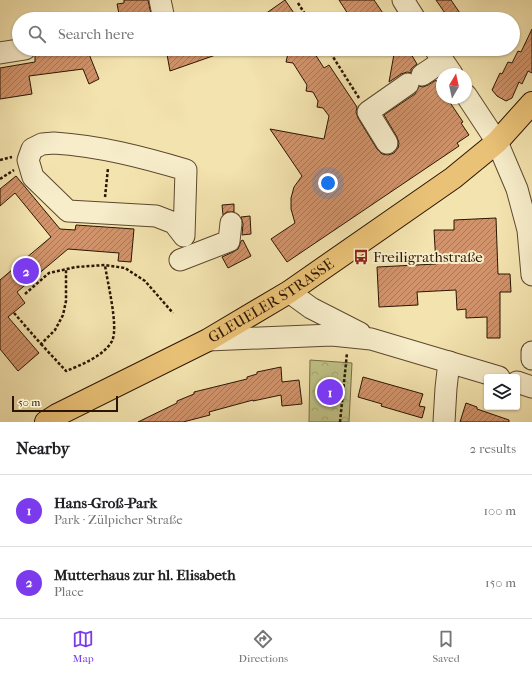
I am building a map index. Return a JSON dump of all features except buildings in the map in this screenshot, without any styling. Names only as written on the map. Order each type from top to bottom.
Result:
[{"type":"main road","name":"GLEUELER STRASSE","points":[[46,422],[57,415],[208,340],[289,292],[453,178],[497,142],[532,103]]},
{"type":"street","points":[[160,0],[163,12]]},
{"type":"street","points":[[403,0],[411,12]]},
{"type":"street","points":[[0,53],[12,51]]},
{"type":"street","points":[[387,143],[368,112],[443,61]]},
{"type":"street","points":[[472,104],[497,142],[517,188],[528,230],[532,275]]},
{"type":"street","points":[[42,144],[79,145],[109,150],[186,170],[184,236],[174,223],[156,216],[104,213],[68,211],[33,177],[28,160],[32,149],[42,144]]},
{"type":"street","points":[[180,260],[229,241],[231,223]]},
{"type":"street","points":[[289,292],[310,308],[371,339]]},
{"type":"street","points":[[208,340],[332,335],[349,336],[371,339],[489,374]]},
{"type":"street","points":[[532,352],[532,360]]},
{"type":"street","points":[[444,422],[449,362]]},
{"type":"street","points":[[520,383],[532,387]]},
{"type":"path","points":[[298,3],[304,12]]},
{"type":"path","points":[[332,56],[368,112]]},
{"type":"path","points":[[104,213],[109,150]]},
{"type":"path","points":[[14,313],[66,371],[85,363],[98,356],[112,341],[114,322],[105,265]]},
{"type":"path","points":[[25,294],[49,273],[76,266],[105,265],[125,268],[146,281],[173,313]]},
{"type":"path","points":[[41,344],[55,330],[63,315],[66,301],[66,269]]},
{"type":"path","points":[[340,422],[349,336]]},
{"type":"green space","points":[[310,360],[352,363],[349,422],[309,422]]},
{"type":"place","name":"Freiligrathstraße","points":[[361,257]]},
{"type":"place","name":"Mutterhaus zur hl. Elisabeth","points":[[26,271]]},
{"type":"place","name":"Hans-Groß-Park","points":[[330,392]]}]
